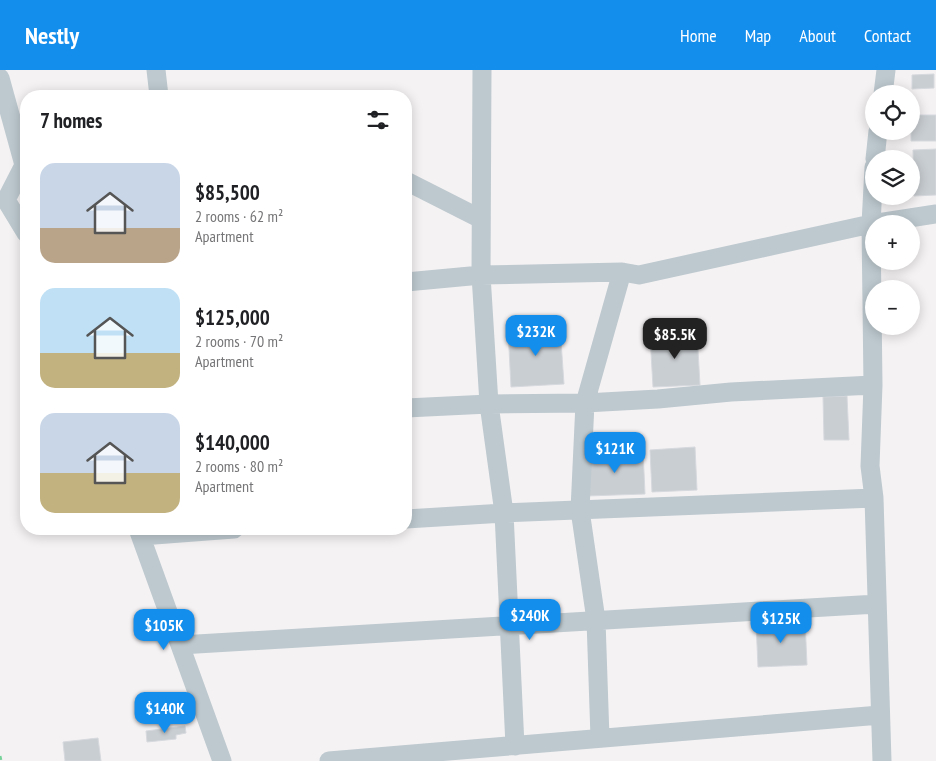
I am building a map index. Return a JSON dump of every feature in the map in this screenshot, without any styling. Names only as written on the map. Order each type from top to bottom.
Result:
[{"type":"street","points":[[156,70],[158,90]]},
{"type":"street","points":[[482,70],[481,275],[489,404],[504,513],[515,746]]},
{"type":"street","points":[[884,85],[886,70]]},
{"type":"street","points":[[0,78],[20,150]]},
{"type":"street","points":[[20,182],[6,200],[20,223]]},
{"type":"street","points":[[412,184],[481,219]]},
{"type":"street","points":[[920,216],[936,214]]},
{"type":"street","points":[[412,281],[481,275],[622,272],[639,275],[865,226]]},
{"type":"street","points":[[872,270],[873,385],[870,466],[874,498],[882,761]]},
{"type":"street","points":[[600,738],[596,620],[580,510],[585,403],[622,272]]},
{"type":"street","points":[[412,408],[489,404],[585,403],[731,392],[873,385]]},
{"type":"street","points":[[412,519],[504,513],[874,498]]},
{"type":"street","points":[[141,535],[222,761]]},
{"type":"street","points":[[180,645],[877,604]]},
{"type":"street","points":[[329,761],[880,715]]},
{"type":"path","points":[[0,756],[1,761]]},
{"type":"building","points":[[934,74],[934,88],[920,89],[920,85],[912,85],[912,75]]},
{"type":"building","points":[[920,115],[936,115],[936,141],[911,141],[920,140]]},
{"type":"building","points":[[936,149],[936,195],[920,196],[920,150],[913,150]]},
{"type":"building","points":[[560,327],[564,384],[511,387],[508,330]]},
{"type":"building","points":[[697,333],[700,385],[653,387],[650,336]]},
{"type":"building","points":[[847,396],[849,440],[824,440],[823,397]]},
{"type":"building","points":[[695,447],[697,490],[652,492],[650,450]]},
{"type":"building","points":[[643,451],[645,494],[587,496],[586,455]]},
{"type":"building","points":[[805,620],[807,665],[758,667],[756,622]]},
{"type":"building","points":[[185,726],[186,733],[176,735],[176,739],[147,742],[146,731]]},
{"type":"building","points":[[98,738],[101,761],[65,761],[63,742]]}]
